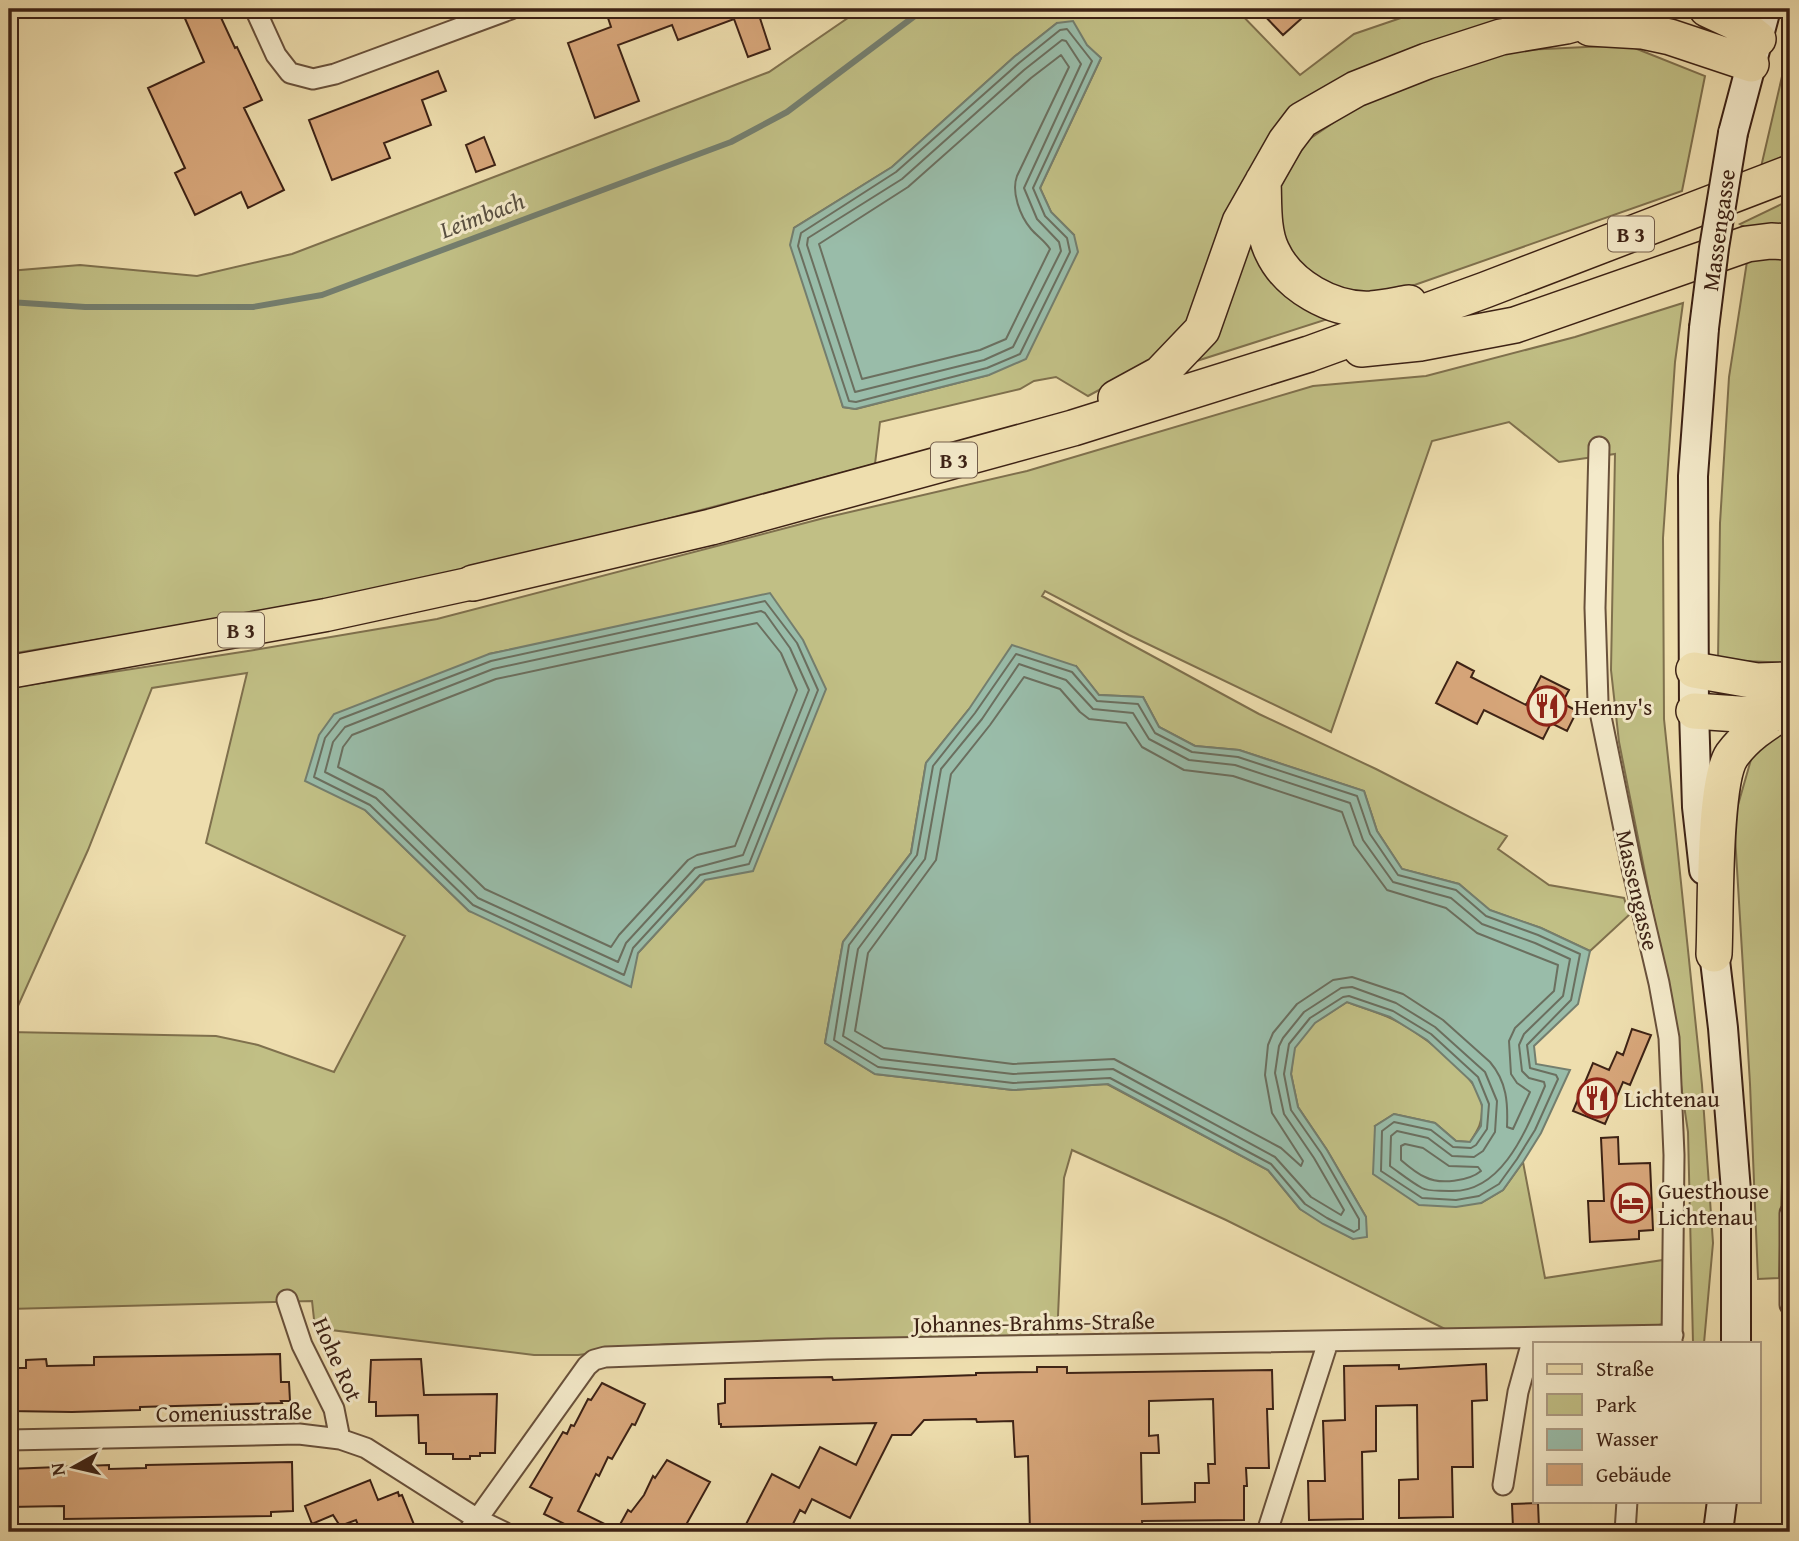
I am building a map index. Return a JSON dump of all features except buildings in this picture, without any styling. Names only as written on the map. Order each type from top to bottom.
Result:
[{"type":"highway","points":[[1073,428],[1124,393],[1160,374],[1202,330],[1240,222],[1286,141],[1302,120],[1356,89],[1427,61],[1501,37],[1566,26],[1628,9]]},
{"type":"highway","points":[[1707,9],[1739,23],[1758,37]]},
{"type":"highway","points":[[1566,26],[1651,33],[1758,37]]},
{"type":"highway","name":"B 3","points":[[473,583],[711,527],[1073,428],[1309,354],[1790,173]]},
{"type":"highway","points":[[1264,180],[1265,217],[1271,250],[1292,280],[1329,303],[1369,309],[1485,290]]},
{"type":"highway","points":[[1309,354],[1420,343],[1515,325],[1746,244],[1790,242]]},
{"type":"highway","points":[[1694,670],[1757,681],[1788,701]]},
{"type":"highway","points":[[1694,711],[1753,715],[1788,701]]},
{"type":"highway","points":[[1714,954],[1721,789],[1731,757],[1751,733],[1788,701]]},
{"type":"main road","name":"Massengasse","points":[[1736,1342],[1736,1191],[1697,807],[1693,476],[1704,328],[1714,248],[1733,133],[1758,37]]},
{"type":"main road","name":"B 3","points":[[9,671],[326,615],[473,583]]},
{"type":"main road","points":[[1718,1532],[1722,1502]]},
{"type":"street","points":[[255,9],[276,55],[290,73],[313,79],[335,74],[511,9]]},
{"type":"street","name":"Massengasse","points":[[1599,447],[1595,608],[1598,702],[1668,1032],[1674,1155],[1672,1339]]},
{"type":"street","points":[[1790,1213],[1790,1303]]},
{"type":"street","name":"Hohe Rot","points":[[287,1300],[302,1345],[334,1409],[340,1439]]},
{"type":"street","points":[[1503,1485],[1518,1392],[1533,1338]]},
{"type":"street","name":"Johannes-Brahms-Straße","points":[[473,1526],[587,1366],[599,1359],[827,1349],[1533,1338],[1672,1339]]},
{"type":"street","points":[[1268,1532],[1328,1342]]},
{"type":"street","name":"Comeniusstraße","points":[[9,1440],[299,1434],[340,1439],[380,1456],[473,1526],[504,1532]]},
{"type":"street","points":[[1626,1532],[1627,1502]]},
{"type":"green space","points":[[861,9],[1236,9],[1300,75],[1354,34],[1427,9],[1568,9],[1332,90],[1196,323],[1153,361],[1088,396],[1056,377],[1034,381],[1020,389],[880,422],[875,464],[830,476],[523,557],[275,611],[9,654],[9,271],[80,265],[197,276],[292,254],[769,72]],"holes":[[[1057,23],[1101,58],[1040,188],[1051,212],[1074,235],[989,375],[856,409],[843,407],[794,228],[892,167],[1014,57]]]},
{"type":"green space","points":[[1790,42],[1790,155],[1761,167]]},
{"type":"green space","points":[[1627,45],[1705,76],[1682,191],[1406,288],[1368,296],[1333,290],[1287,252],[1276,225],[1280,185],[1308,140],[1374,95],[1505,51]]},
{"type":"green space","points":[[1790,200],[1790,232],[1754,232],[1740,224]]},
{"type":"green space","points":[[1252,215],[1334,317],[1184,365]]},
{"type":"green space","points":[[1748,255],[1790,256],[1790,663],[1718,660],[1720,523],[1729,377]]},
{"type":"green space","points":[[1683,303],[1675,362],[1663,538],[1664,719],[1702,1085],[1713,1243],[1704,1342],[1693,1342],[1688,1132],[1663,964],[1619,742],[1611,670],[1615,454],[1559,462],[1509,422],[1432,441],[1331,732],[1129,635],[1045,591],[1042,596],[1259,714],[1376,769],[1507,836],[1498,849],[1549,885],[1624,898],[1629,915],[1590,951],[1541,928],[1489,910],[1459,884],[1402,869],[1377,831],[1364,791],[1239,750],[1195,746],[1159,727],[1143,697],[1099,695],[1076,666],[969,709],[926,763],[911,853],[843,942],[825,1043],[875,1074],[1013,1090],[1107,1084],[1268,1170],[1300,1209],[1353,1239],[1366,1217],[1298,1107],[1291,1074],[1294,1048],[1314,1023],[1347,1002],[1400,1023],[1445,1054],[1471,1081],[1482,1107],[1479,1126],[1470,1142],[1456,1141],[1435,1123],[1394,1114],[1375,1126],[1481,1203],[1503,1190],[1523,1162],[1545,1278],[1663,1260],[1664,1324],[1647,1327],[1453,1333],[1226,1220],[1072,1150],[1064,1178],[1057,1339],[667,1344],[578,1355],[534,1355],[315,1328],[312,1301],[9,1309],[9,1032],[216,1036],[258,1045],[334,1072],[405,936],[206,843],[247,673],[152,688],[88,850],[9,1026],[9,688],[437,619],[824,518],[1027,471],[1313,386],[1426,376],[1575,337]],"holes":[[[596,633],[705,880],[638,953],[469,911],[365,810],[489,654]]]},
{"type":"green space","points":[[1790,724],[1790,925],[1779,1278],[1758,1279],[1750,1084],[1734,819],[1752,756]]},
{"type":"water","points":[[1073,21],[1087,45],[1101,58],[1040,188],[1051,212],[1074,235],[1078,252],[1026,359],[989,375],[855,409],[843,407],[790,245],[794,228],[892,167],[1014,57],[1057,23]]},
{"type":"water","points":[[770,593],[803,640],[826,689],[753,871],[705,880],[638,953],[631,987],[469,911],[365,810],[305,781],[319,735],[334,714],[489,654]]},
{"type":"water","points":[[1012,645],[1076,666],[1099,695],[1143,697],[1159,727],[1195,746],[1239,750],[1364,791],[1377,831],[1402,869],[1459,884],[1490,910],[1541,928],[1590,951],[1578,1004],[1534,1046],[1536,1064],[1570,1070],[1541,1133],[1503,1190],[1481,1203],[1456,1207],[1419,1205],[1373,1174],[1375,1126],[1394,1114],[1435,1123],[1456,1141],[1470,1142],[1481,1126],[1482,1105],[1472,1082],[1427,1040],[1390,1017],[1347,1002],[1315,1023],[1295,1048],[1291,1074],[1298,1107],[1366,1217],[1367,1237],[1353,1239],[1300,1209],[1268,1170],[1108,1084],[1013,1090],[875,1074],[825,1043],[843,942],[911,853],[926,763],[969,709]]},
{"type":"waterway","name":"Leimbach","points":[[9,302],[85,307],[253,307],[322,295],[731,142],[787,112],[924,9]]},
{"type":"place","name":"Henny's","points":[[1547,706]]},
{"type":"place","name":"Lichtenau","points":[[1597,1098]]},
{"type":"place","name":"Guesthouse Lichtenau","points":[[1631,1203]]}]
